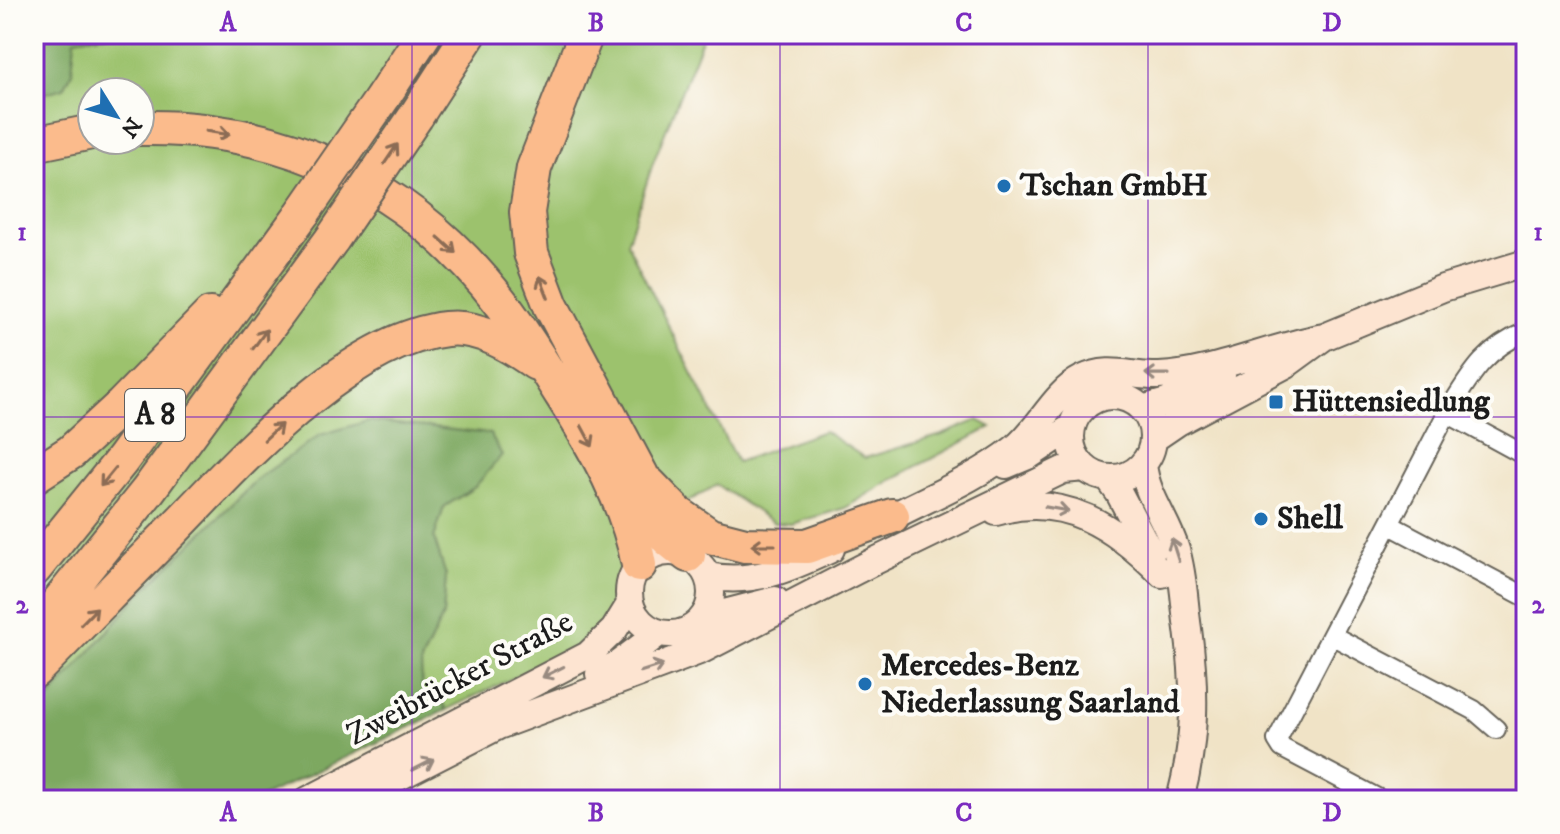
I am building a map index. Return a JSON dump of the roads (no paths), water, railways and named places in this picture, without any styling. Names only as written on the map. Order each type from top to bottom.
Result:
[{"type":"highway","name":"A 8","points":[[34,569],[122,460],[271,257],[424,34]]},
{"type":"highway","points":[[586,34],[534,168],[527,212],[531,253],[551,306],[641,475],[650,511],[668,539],[698,566]]},
{"type":"highway","name":"A 8","points":[[34,633],[147,492],[333,238],[467,37]]},
{"type":"highway","points":[[156,128],[181,127],[279,146],[326,161],[386,195],[463,260],[502,304],[581,425],[610,479],[634,537],[639,565]]},
{"type":"highway","points":[[34,144],[76,135]]},
{"type":"highway","points":[[34,476],[71,452],[271,257]]},
{"type":"highway","points":[[34,671],[215,487],[294,412],[340,375],[389,345],[449,328],[479,332],[520,352],[546,370]]},
{"type":"highway","points":[[641,475],[677,513],[710,536],[745,545],[807,546],[892,516]]},
{"type":"main road","points":[[964,481],[1016,448],[1060,397],[1080,380],[1107,371],[1155,376],[1185,373],[1287,344],[1324,337],[1443,288],[1526,263]]},
{"type":"main road","points":[[1153,439],[1178,422],[1287,364],[1324,337]]},
{"type":"main road","points":[[1142,409],[1167,402],[1287,344]]},
{"type":"main road","points":[[698,566],[711,602],[698,624],[673,634],[659,633],[641,622],[630,604],[629,590],[639,565],[650,557],[662,552],[675,552],[729,580],[749,580],[786,570],[964,481],[1030,455],[1059,439],[1072,427],[1085,406],[1108,396],[1133,401],[1149,418],[1153,439],[1150,453],[1133,473],[1097,473]]},
{"type":"main road","points":[[1072,427],[1073,450],[1119,493],[1187,627]]},
{"type":"main road","points":[[1143,464],[1144,481],[1176,549],[1186,593],[1195,723],[1180,800]]},
{"type":"main road","name":"Zweibrücker Straße","points":[[501,725],[702,650],[873,562],[1063,470],[1097,473]]},
{"type":"main road","points":[[954,525],[1001,510],[1047,506],[1078,512],[1133,545],[1162,574]]},
{"type":"main road","name":"Zweibrücker Straße","points":[[698,624],[720,614],[782,598],[873,562]]},
{"type":"main road","name":"Zweibrücker Straße","points":[[308,800],[588,655],[614,630],[630,604]]},
{"type":"main road","name":"Zweibrücker Straße","points":[[354,800],[618,664],[659,633]]},
{"type":"street","points":[[1381,800],[1278,744],[1277,740],[1447,413],[1477,365],[1504,341],[1526,332]]},
{"type":"street","points":[[1447,413],[1526,456]]},
{"type":"street","points":[[1390,525],[1526,597]]},
{"type":"street","points":[[1333,636],[1474,710],[1496,729]]},
{"type":"place","name":"Tschan GmbH","points":[[1004,186]]},
{"type":"place","name":"Hüttensiedlung","points":[[1276,402]]},
{"type":"place","name":"Shell","points":[[1261,519]]},
{"type":"place","name":"Mercedes-Benz Niederlassung Saarland","points":[[865,684]]}]
